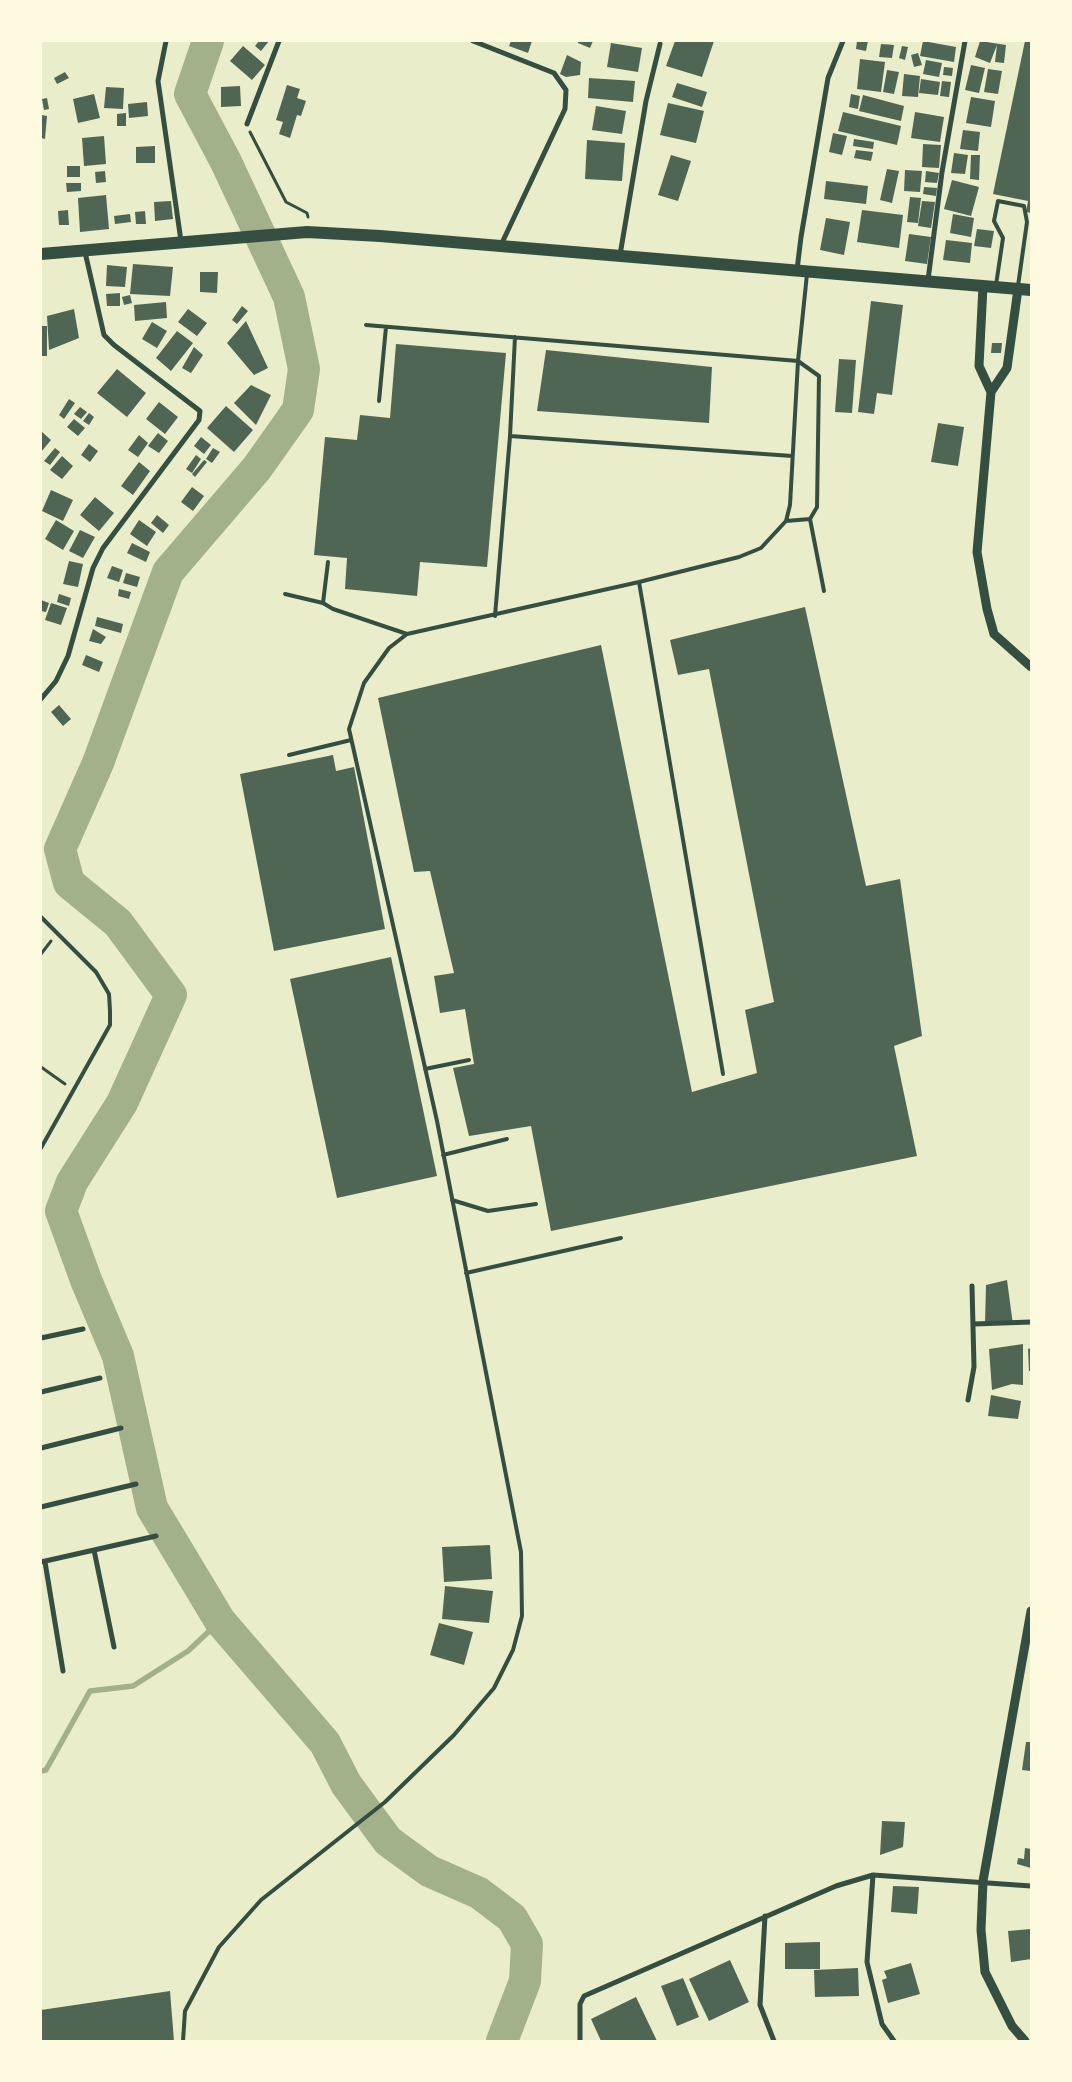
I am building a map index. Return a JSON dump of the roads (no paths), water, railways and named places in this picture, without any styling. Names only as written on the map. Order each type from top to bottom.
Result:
[{"type":"main road","points":[[41,254],[309,232],[620,255],[802,272],[1024,289]]},
{"type":"street","points":[[166,41],[158,81],[187,241]]},
{"type":"street","points":[[247,124],[279,41]]},
{"type":"street","points":[[473,41],[554,73],[566,90],[565,109],[501,246]]},
{"type":"street","points":[[802,272],[801,237],[828,78],[843,41]]},
{"type":"street","points":[[928,282],[942,172],[965,41]]},
{"type":"street","points":[[620,255],[646,101],[660,44]]},
{"type":"street","points":[[41,699],[56,681],[68,656],[94,568],[103,548],[199,420],[200,411],[114,345],[104,334],[85,250]]},
{"type":"street","points":[[990,287],[979,366],[991,392]]},
{"type":"street","points":[[1024,289],[1007,368],[991,392],[977,552],[987,609],[994,634],[1031,667]]},
{"type":"street","points":[[968,1400],[974,1367],[972,1286]]},
{"type":"street","points":[[974,1324],[1031,1322]]},
{"type":"street","points":[[41,1338],[83,1329]]},
{"type":"street","points":[[41,1392],[100,1378]]},
{"type":"street","points":[[41,1448],[121,1428]]},
{"type":"street","points":[[41,1507],[136,1484]]},
{"type":"street","points":[[63,1671],[43,1562],[156,1536]]},
{"type":"street","points":[[94,1550],[114,1647]]},
{"type":"street","points":[[1025,2041],[1012,2026],[985,1972],[981,1930],[983,1881],[1031,1611]]},
{"type":"street","points":[[873,1875],[867,1962],[882,2024],[894,2041]]},
{"type":"street","points":[[580,2041],[580,2004],[584,1996],[836,1886],[873,1875],[983,1881],[1031,1886]]},
{"type":"street","points":[[765,1916],[760,2005],[774,2041]]},
{"type":"lane","points":[[990,287],[1003,238],[994,221],[998,201],[1024,206],[1028,222],[1024,289]]},
{"type":"lane","points":[[183,2041],[185,2011],[220,1947],[261,1900],[385,1802],[454,1735],[494,1688],[513,1650],[522,1616],[521,1552],[425,1068],[351,740],[349,728],[364,683],[389,648],[407,634],[495,616],[639,582],[739,557],[761,548],[786,521],[790,504],[802,272]]},
{"type":"lane","points":[[366,325],[798,361],[819,376],[817,507],[810,519],[824,591]]},
{"type":"lane","points":[[379,401],[386,328]]},
{"type":"lane","points":[[495,616],[510,436],[515,337]]},
{"type":"lane","points":[[510,436],[792,456]]},
{"type":"lane","points":[[786,521],[810,519]]},
{"type":"lane","points":[[323,603],[328,562]]},
{"type":"lane","points":[[639,582],[723,1074]]},
{"type":"lane","points":[[285,594],[323,603],[333,609],[407,634]]},
{"type":"lane","points":[[289,755],[351,740]]},
{"type":"lane","points":[[41,917],[96,972],[109,994],[110,1025],[41,1148]]},
{"type":"lane","points":[[425,1068],[469,1060]]},
{"type":"lane","points":[[443,1155],[507,1139]]},
{"type":"lane","points":[[452,1200],[488,1211],[536,1204]]},
{"type":"lane","points":[[466,1273],[621,1238]]},
{"type":"waterway","points":[[208,41],[190,94],[226,162],[289,297],[304,369],[298,410],[257,468],[168,572],[98,763],[60,849],[69,883],[118,923],[171,995],[122,1103],[72,1182],[61,1211],[86,1280],[118,1356],[152,1508],[220,1621],[325,1743],[346,1784],[388,1841],[429,1871],[479,1893],[512,1918],[527,1944],[525,1981],[502,2041]]},
{"type":"waterway","points":[[41,1771],[46,1770],[90,1691],[133,1686],[188,1651],[220,1621]]}]
